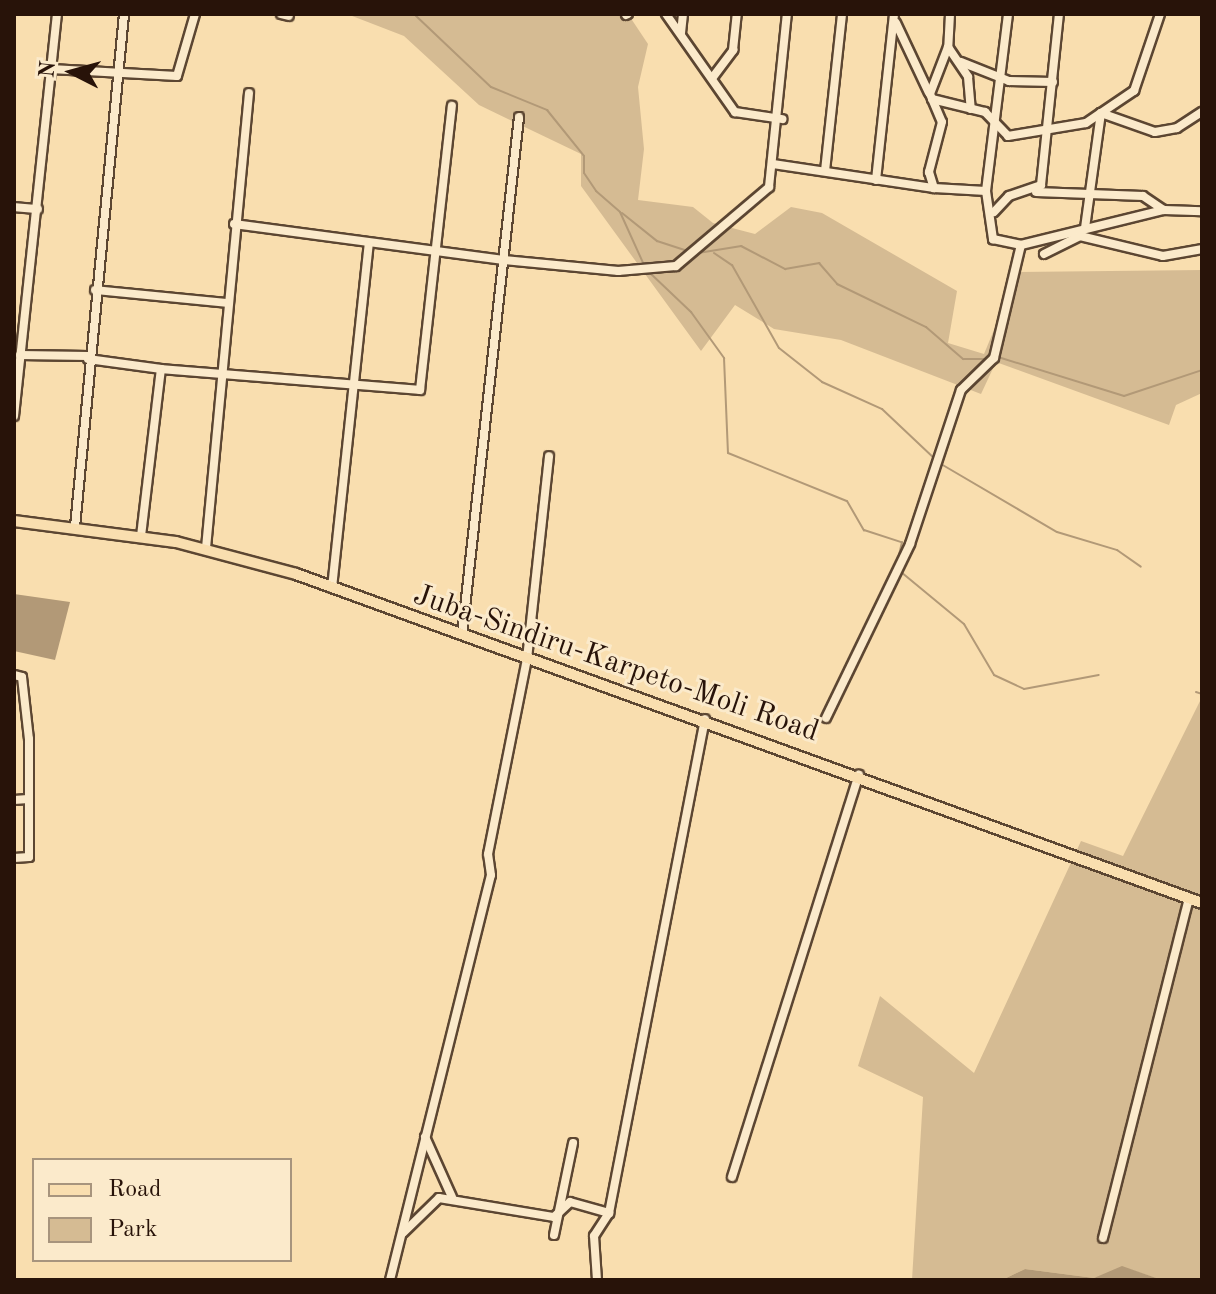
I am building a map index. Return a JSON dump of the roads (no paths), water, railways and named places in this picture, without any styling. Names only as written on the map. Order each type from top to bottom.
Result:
[{"type":"main road","name":"Juba-Sindiru-Karpeto-Moli Road","points":[[14,521],[141,536],[206,548],[332,588],[705,719],[1202,903]]},
{"type":"main road","points":[[1189,898],[1202,891]]},
{"type":"street","points":[[14,416],[57,14]]},
{"type":"street","points":[[75,527],[88,357],[124,14]]},
{"type":"street","points":[[51,69],[177,76],[186,65],[195,14]]},
{"type":"street","points":[[666,14],[735,112],[782,119]]},
{"type":"street","points":[[681,34],[683,14]]},
{"type":"street","points":[[713,77],[733,50],[737,14]]},
{"type":"street","points":[[234,224],[504,260],[622,271],[676,266],[765,196],[782,119],[787,14]]},
{"type":"street","points":[[825,171],[842,14]]},
{"type":"street","points":[[876,180],[894,14]]},
{"type":"street","points":[[894,14],[898,41],[931,96],[942,122],[929,172],[934,188]]},
{"type":"street","points":[[931,96],[948,47],[950,14]]},
{"type":"street","points":[[1008,14],[986,191],[994,212],[993,239],[1021,245],[1164,210],[1202,211]]},
{"type":"street","points":[[1036,192],[1053,82],[1059,14]]},
{"type":"street","points":[[931,96],[985,112],[996,129],[1029,137],[1047,128],[1086,123],[1134,91],[1160,14]]},
{"type":"street","points":[[948,47],[961,62],[971,109]]},
{"type":"street","points":[[961,62],[1002,74],[1009,81],[1053,82]]},
{"type":"street","points":[[206,548],[234,224],[249,93]]},
{"type":"street","points":[[19,352],[88,357],[161,369],[420,390],[452,106]]},
{"type":"street","points":[[1101,113],[1155,132],[1202,112]]},
{"type":"street","points":[[1085,228],[1084,193],[1101,113]]},
{"type":"street","points":[[462,635],[519,117]]},
{"type":"street","points":[[773,164],[934,188],[986,191]]},
{"type":"street","points":[[994,212],[1009,196],[1036,192],[1143,196],[1164,210]]},
{"type":"street","points":[[14,207],[38,209]]},
{"type":"street","points":[[1044,254],[1080,236],[1163,256],[1202,249]]},
{"type":"street","points":[[332,588],[369,244]]},
{"type":"street","points":[[826,718],[910,544],[961,390],[994,358],[1021,245]]},
{"type":"street","points":[[95,290],[227,303]]},
{"type":"street","points":[[141,536],[161,369]]},
{"type":"street","points":[[390,1280],[491,875],[488,854],[527,659],[549,456]]},
{"type":"street","points":[[14,675],[22,677],[26,708],[29,857],[14,858]]},
{"type":"street","points":[[597,1280],[594,1236],[609,1213],[705,719]]},
{"type":"street","points":[[732,1177],[859,775]]},
{"type":"street","points":[[14,800],[28,799]]},
{"type":"street","points":[[1103,1238],[1189,898]]},
{"type":"street","points":[[425,1137],[452,1197]]},
{"type":"street","points":[[554,1235],[554,1217],[573,1143]]},
{"type":"street","points":[[401,1236],[428,1204],[452,1197],[554,1217]]},
{"type":"street","points":[[554,1217],[570,1202],[609,1213]]},
{"type":"waterway","points":[[414,14],[491,87],[547,110],[584,156],[584,173],[596,191],[620,212],[644,265]]},
{"type":"waterway","points":[[622,213],[657,241],[688,251]]},
{"type":"waterway","points":[[698,253],[741,246],[785,269],[819,263],[837,284],[926,327],[963,359],[987,359]]},
{"type":"waterway","points":[[714,253],[732,265],[779,348],[822,382],[882,409],[936,460]]},
{"type":"waterway","points":[[650,273],[691,312],[724,358],[728,453],[847,501],[864,530],[902,542],[898,559]]},
{"type":"waterway","points":[[998,357],[1124,396],[1202,370]]},
{"type":"waterway","points":[[941,464],[1057,532],[1117,550],[1141,567]]},
{"type":"waterway","points":[[901,572],[964,624],[994,675],[1024,689],[1099,675]]},
{"type":"waterway","points":[[1196,692],[1202,694]]}]
